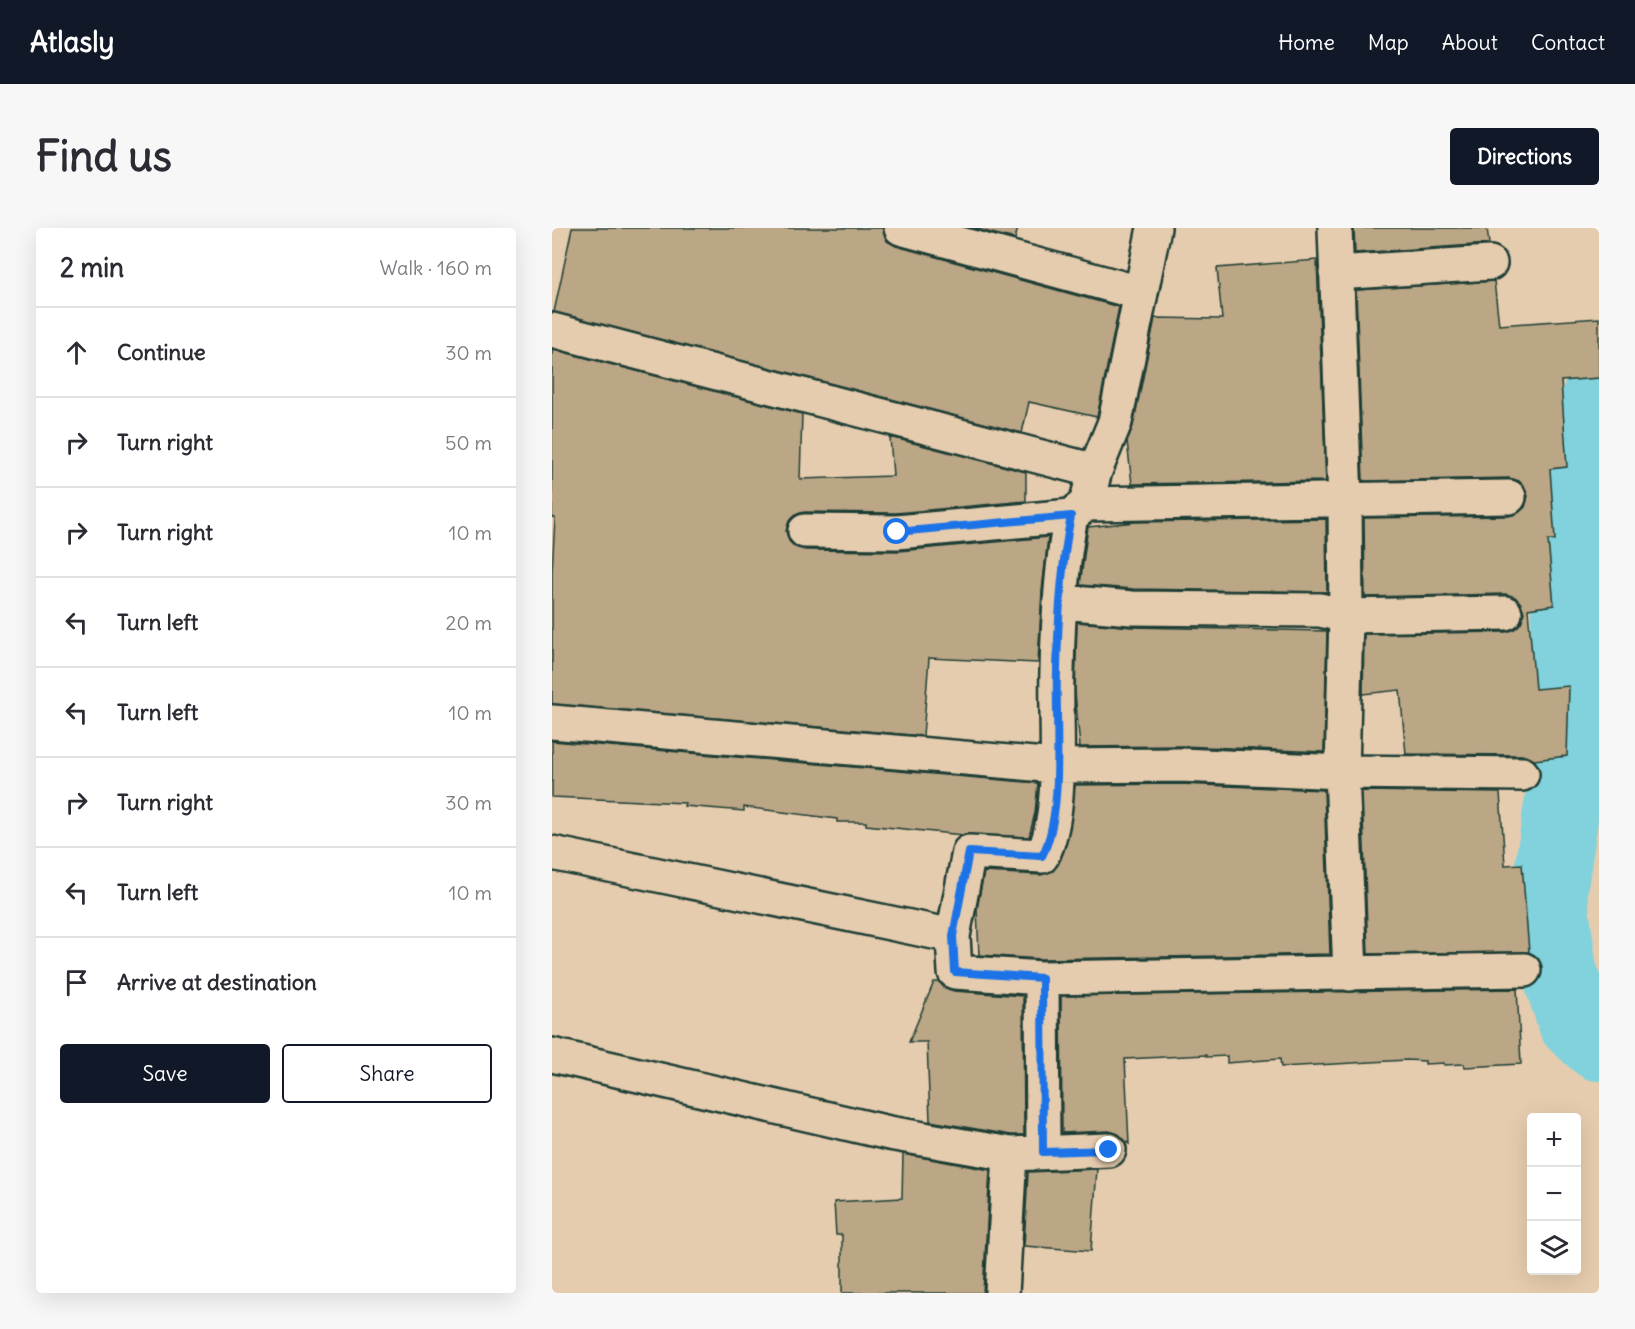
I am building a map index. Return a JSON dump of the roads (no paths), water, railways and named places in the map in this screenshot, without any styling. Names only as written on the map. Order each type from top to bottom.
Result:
[{"type":"street","points":[[901,228],[1140,293]]},
{"type":"street","points":[[1154,228],[1115,422],[1078,510],[1064,552],[1057,669],[1056,766],[1050,841],[1042,856],[969,852],[953,936],[955,972],[1042,978],[1524,970]]},
{"type":"street","points":[[1335,228],[1345,501],[1346,616],[1342,772],[1350,974]]},
{"type":"street","points":[[1336,273],[1490,263]]},
{"type":"street","points":[[552,330],[1095,471]]},
{"type":"street","points":[[805,531],[897,532],[1078,510],[1509,497]]},
{"type":"street","points":[[1061,602],[1132,608],[1320,610],[1346,616],[1505,613]]},
{"type":"street","points":[[552,722],[1056,766],[1180,765],[1342,772],[1522,774]]},
{"type":"street","points":[[552,853],[953,936]]},
{"type":"street","points":[[1042,978],[1043,1152]]},
{"type":"street","points":[[552,1055],[889,1133],[1010,1154],[1109,1150]]},
{"type":"street","points":[[1002,1293],[1010,1154]]},
{"type":"waterway","points":[[1599,399],[1569,597],[1569,758],[1549,893],[1559,971],[1576,1022],[1599,1043]]}]
